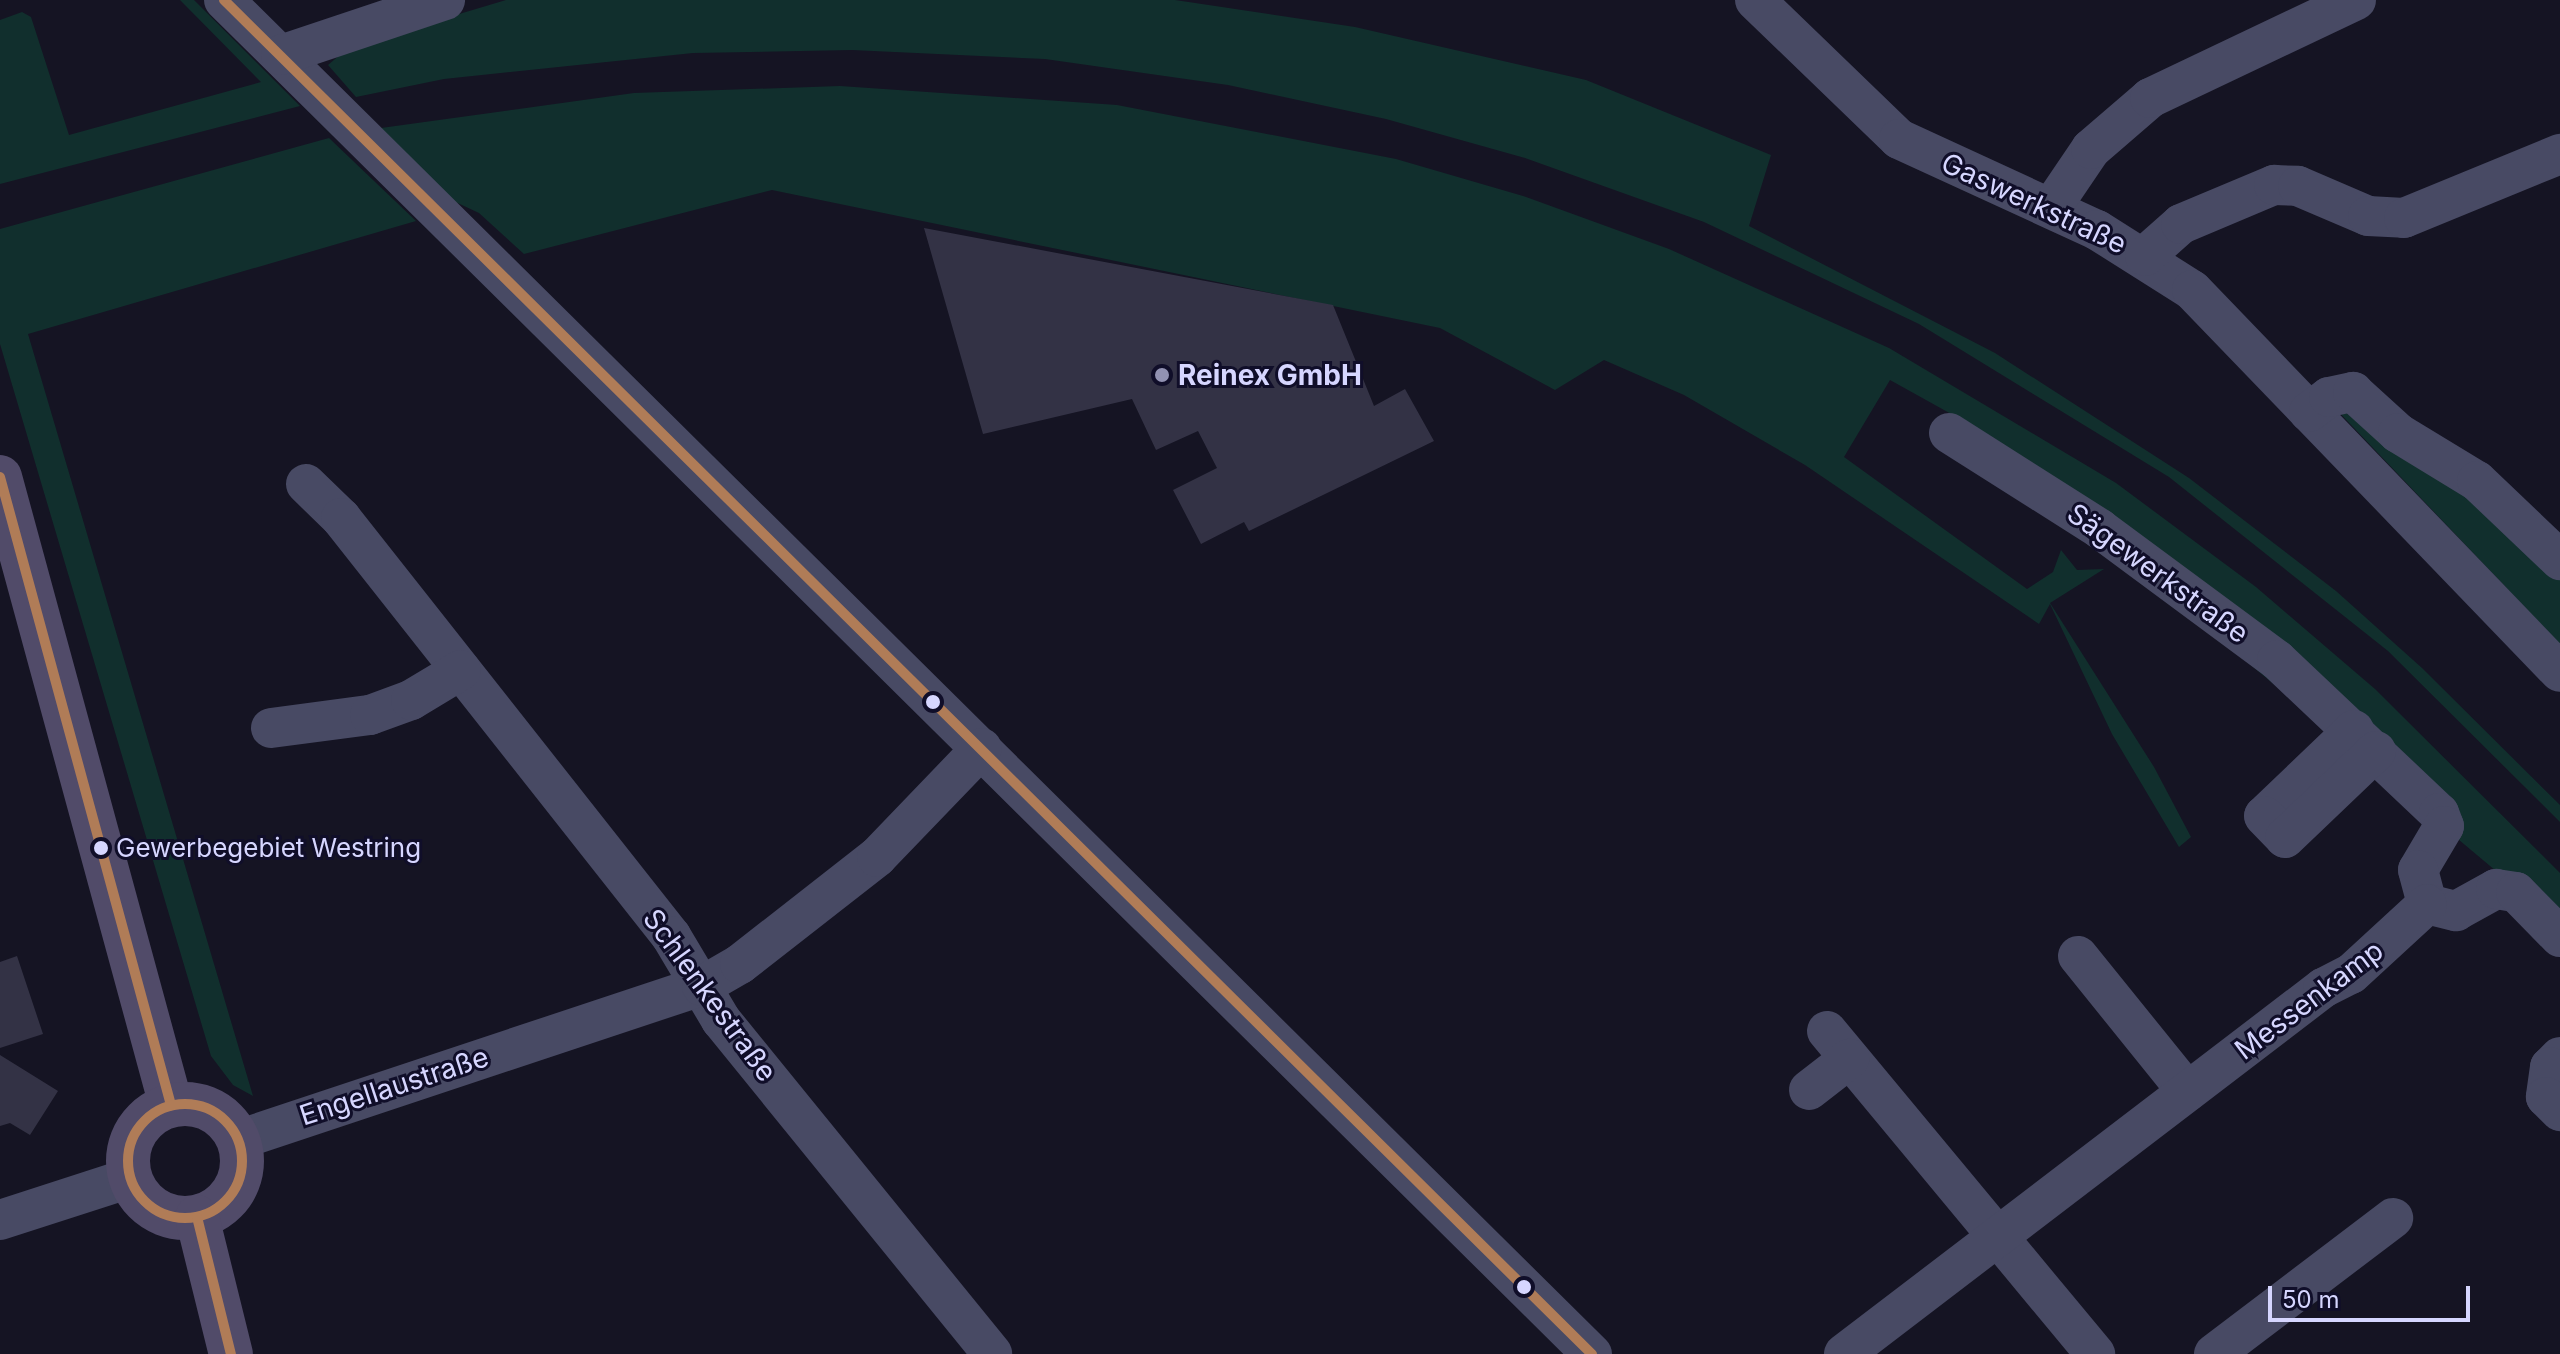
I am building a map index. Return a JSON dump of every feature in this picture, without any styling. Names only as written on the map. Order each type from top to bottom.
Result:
[{"type":"main road","points":[[0,477],[171,1105]]},
{"type":"main road","points":[[171,1105],[219,1114],[238,1140],[243,1161],[234,1192],[197,1217],[161,1213],[130,1178],[130,1143],[140,1125],[171,1105]]},
{"type":"main road","points":[[197,1217],[231,1354]]},
{"type":"street","points":[[224,0],[1592,1354]]},
{"type":"street","points":[[281,55],[445,0]]},
{"type":"street","name":"Gaswerkstraße","points":[[1755,0],[1899,139],[2051,208],[2145,256],[2192,290],[2560,672]]},
{"type":"street","points":[[2051,208],[2091,149],[2150,98],[2356,0]]},
{"type":"street","points":[[2145,256],[2181,224],[2274,185],[2298,186],[2368,216],[2404,218],[2560,154]]},
{"type":"street","points":[[2309,412],[2329,397],[2353,392],[2398,433],[2470,475],[2560,560]]},
{"type":"street","name":"Sägewerkstraße","points":[[1949,433],[2166,575],[2365,740],[2439,813],[2444,826],[2418,870],[2427,904]]},
{"type":"street","name":"Schlenkestraße","points":[[306,484],[341,518],[671,936],[721,1020],[992,1354]]},
{"type":"street","points":[[271,728],[370,715],[411,700],[461,670]]},
{"type":"street","name":"Engellaustraße","points":[[238,1140],[702,986],[740,964],[877,857],[982,748]]},
{"type":"street","points":[[2427,904],[2456,911],[2496,889],[2516,892],[2560,937]]},
{"type":"street","name":"Messenkamp","points":[[1844,1354],[2323,988],[2351,974],[2427,904]]},
{"type":"street","points":[[2078,956],[2187,1091]]},
{"type":"street","points":[[1809,1090],[1838,1045],[2095,1354]]},
{"type":"street","points":[[2560,1057],[2550,1067],[2546,1097],[2560,1111]]},
{"type":"street","points":[[0,1220],[130,1178]]},
{"type":"street","points":[[2214,1354],[2393,1218]]},
{"type":"green space","points":[[180,0],[194,0],[300,106],[0,184],[0,20],[22,12],[31,17],[69,135],[261,82]]},
{"type":"green space","points":[[506,0],[1175,0],[1355,27],[1586,80],[1771,155],[1749,226],[1995,353],[2189,478],[2336,591],[2422,668],[2560,805],[2560,822],[2388,651],[2169,477],[1919,324],[1704,222],[1525,158],[1386,119],[1228,85],[1045,59],[852,50],[693,53],[444,79],[356,97],[328,65],[349,47]]},
{"type":"green space","points":[[840,86],[1117,105],[1396,159],[1523,196],[1669,249],[1889,348],[2116,483],[2256,587],[2375,689],[2560,873],[2560,922],[2514,874],[2496,871],[1953,415],[1890,380],[1844,457],[2027,589],[2053,572],[2061,550],[2077,570],[2104,569],[2050,603],[2154,767],[2191,837],[2179,847],[2112,734],[2050,604],[2039,624],[1805,465],[1684,395],[1604,360],[1555,390],[1440,328],[772,190],[524,254],[479,213],[447,198],[381,128],[634,93]]},
{"type":"green space","points":[[329,138],[416,221],[28,334],[253,1096],[233,1085],[211,1056],[0,344],[0,229]]},
{"type":"green space","points":[[2333,406],[2454,472],[2560,577],[2560,644]]},
{"type":"building","name":"Reinex GmbH","points":[[924,228],[1333,305],[1374,406],[1405,389],[1434,441],[1249,531],[1244,522],[1201,544],[1173,490],[1217,468],[1198,431],[1156,450],[1132,399],[983,434]]},
{"type":"building","points":[[17,956],[43,1034],[0,1048],[0,962]]},
{"type":"building","points":[[0,1055],[58,1091],[30,1135],[10,1123],[0,1126]]},
{"type":"transit line","points":[[224,0],[1592,1354]]},
{"type":"transit line","points":[[0,477],[171,1105]]},
{"type":"transit line","points":[[185,1104],[207,1108],[225,1121],[238,1139],[242,1161],[238,1183],[225,1201],[207,1214],[185,1218],[163,1214],[145,1201],[132,1183],[128,1161],[132,1139],[145,1121],[163,1108],[185,1104]]},
{"type":"transit line","points":[[197,1217],[231,1354]]},
{"type":"place","name":"Reinex GmbH","points":[[1162,375]]},
{"type":"place","name":"Gewerbegebiet Westring","points":[[101,848]]}]
